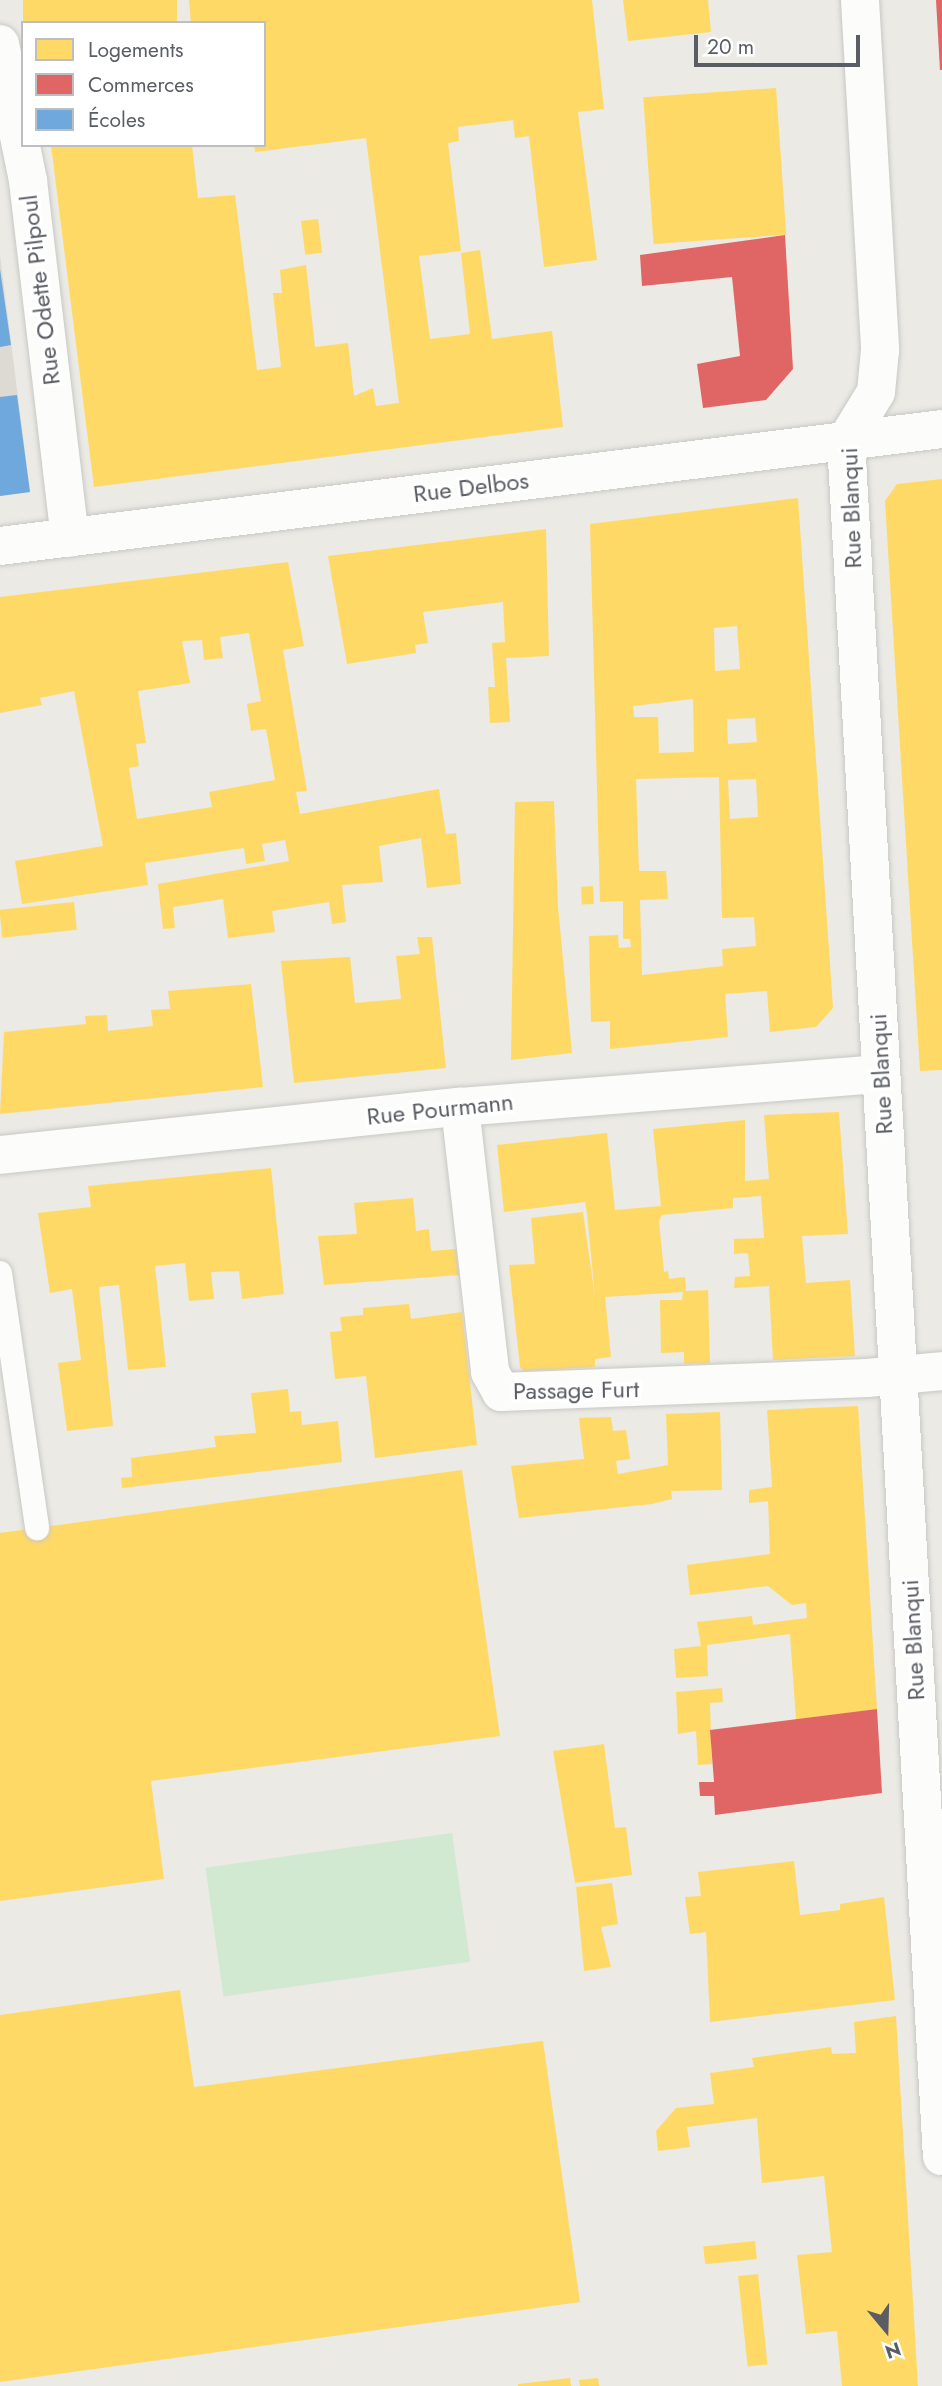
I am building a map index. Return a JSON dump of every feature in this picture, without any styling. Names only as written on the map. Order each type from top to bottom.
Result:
[{"type":"street","name":"Rue Blanqui","points":[[860,0],[880,350],[876,392],[846,441],[942,2157]]},
{"type":"street","name":"Rue Odette Pilpoul","points":[[0,44],[21,147]]},
{"type":"street","name":"Rue Odette Pilpoul","points":[[21,147],[28,181],[70,538]]},
{"type":"street","name":"Rue Delbos","points":[[0,546],[942,429]]},
{"type":"street","name":"Rue Pourmann","points":[[0,1155],[460,1107],[881,1074]]},
{"type":"street","name":"Passage Furt","points":[[460,1107],[490,1372],[501,1392],[899,1376]]},
{"type":"street","points":[[899,1376],[942,1371]]},
{"type":"lane","points":[[0,1273],[37,1528]]},
{"type":"shaded area","points":[[0,255],[30,492],[0,496]]},
{"type":"green space","points":[[452,1833],[470,1962],[224,1996],[205,1868]]},
{"type":"building: Logements","points":[[23,0],[177,0],[177,21],[23,21]]},
{"type":"building: Logements","points":[[189,0],[592,0],[604,109],[578,112],[597,260],[544,267],[529,136],[515,138],[513,120],[458,127],[459,141],[448,143],[461,251],[419,256],[430,339],[470,334],[461,253],[480,250],[492,339],[552,331],[563,427],[94,487],[51,147],[192,147],[198,198],[235,195],[257,370],[281,367],[273,293],[282,293],[280,270],[306,265],[315,347],[348,343],[354,396],[373,388],[376,406],[399,403],[366,138],[255,152],[254,147],[266,147],[266,21],[191,21]]},
{"type":"building: Logements","points":[[623,0],[708,0],[711,32],[628,41]]},
{"type":"building: Logements","points":[[776,88],[786,235],[654,244],[643,97]]},
{"type":"building: Logements","points":[[318,219],[322,253],[305,255],[301,221]]},
{"type":"building: Logements","points":[[942,479],[942,1070],[920,1071],[885,501],[897,484]]},
{"type":"building: Logements","points":[[798,498],[833,1008],[816,1027],[770,1032],[767,991],[725,994],[728,1037],[610,1049],[610,1021],[591,1022],[589,936],[618,935],[619,948],[631,947],[630,939],[623,939],[623,901],[600,902],[590,524]],"holes":[[[737,626],[740,669],[715,671],[714,628]],[[693,699],[694,752],[659,753],[658,717],[634,717],[633,706]],[[755,718],[757,742],[728,744],[727,719]],[[719,777],[722,918],[754,917],[756,946],[722,949],[723,966],[642,975],[640,900],[668,899],[666,871],[639,871],[636,779]],[[756,779],[758,817],[730,819],[728,780]]]},
{"type":"building: Logements","points":[[546,529],[549,656],[506,658],[510,722],[490,723],[488,687],[495,687],[492,643],[505,642],[503,602],[423,612],[428,643],[415,645],[416,653],[347,664],[328,556]]},
{"type":"building: Logements","points":[[288,562],[304,646],[283,650],[307,791],[296,792],[300,814],[439,789],[446,834],[456,833],[461,884],[427,888],[421,838],[379,846],[383,882],[342,885],[346,922],[332,924],[329,902],[272,911],[275,932],[228,938],[223,899],[173,907],[175,928],[163,929],[158,884],[289,861],[285,840],[262,844],[265,861],[246,864],[244,848],[145,863],[148,885],[22,904],[15,861],[103,846],[74,691],[40,698],[42,705],[0,713],[0,597]],"holes":[[[249,633],[261,701],[247,704],[251,731],[266,729],[275,780],[209,792],[212,807],[137,819],[129,768],[139,766],[136,744],[146,743],[138,691],[190,683],[182,641],[202,640],[204,660],[223,658],[220,637]]]},
{"type":"building: Logements","points":[[554,801],[558,907],[572,1053],[511,1060],[515,802]]},
{"type":"building: Logements","points":[[593,886],[594,904],[582,905],[581,887]]},
{"type":"building: Logements","points":[[74,902],[77,930],[2,938],[0,910]]},
{"type":"building: Logements","points":[[417,937],[432,937],[446,1068],[294,1083],[281,961],[350,957],[355,1003],[401,999],[396,956],[420,954]]},
{"type":"building: Logements","points":[[251,984],[263,1087],[0,1114],[4,1032],[86,1024],[85,1016],[107,1015],[108,1031],[153,1026],[151,1010],[170,1009],[168,991]]},
{"type":"building: Logements","points":[[839,1112],[848,1234],[802,1236],[806,1283],[850,1280],[855,1356],[773,1360],[769,1286],[734,1288],[735,1277],[750,1276],[748,1253],[734,1254],[734,1239],[764,1238],[761,1196],[733,1198],[733,1208],[662,1215],[659,1221],[664,1272],[668,1271],[669,1279],[685,1277],[686,1291],[708,1290],[710,1363],[684,1364],[684,1352],[661,1353],[660,1300],[682,1300],[683,1292],[605,1297],[611,1357],[595,1359],[595,1367],[524,1371],[520,1367],[509,1265],[535,1264],[531,1218],[583,1212],[595,1297],[587,1213],[585,1202],[504,1212],[497,1145],[607,1133],[615,1210],[661,1206],[653,1129],[745,1120],[745,1181],[769,1179],[764,1115]]},
{"type":"building: Logements","points":[[271,1168],[284,1294],[242,1299],[239,1271],[211,1272],[214,1299],[189,1301],[185,1263],[155,1266],[166,1367],[128,1370],[119,1285],[99,1287],[113,1426],[67,1431],[58,1363],[81,1360],[72,1289],[50,1293],[38,1213],[91,1207],[88,1186]]},
{"type":"building: Logements","points":[[413,1198],[416,1231],[429,1229],[431,1251],[456,1249],[459,1275],[324,1285],[318,1236],[357,1234],[354,1203]]},
{"type":"building: Logements","points":[[409,1304],[411,1319],[462,1312],[477,1445],[375,1458],[366,1376],[335,1379],[330,1332],[342,1331],[340,1317],[363,1315],[363,1308]]},
{"type":"building: Logements","points":[[288,1389],[290,1412],[301,1411],[302,1425],[338,1421],[342,1462],[122,1488],[121,1478],[132,1477],[131,1458],[216,1447],[214,1436],[256,1433],[251,1393]]},
{"type":"building: Logements","points":[[858,1406],[877,1709],[796,1720],[790,1634],[707,1645],[708,1676],[676,1678],[674,1649],[701,1646],[697,1622],[752,1616],[753,1625],[807,1618],[806,1603],[792,1605],[768,1586],[690,1595],[687,1565],[770,1554],[768,1501],[749,1503],[749,1490],[772,1487],[767,1410]]},
{"type":"building: Logements","points":[[720,1412],[722,1490],[671,1491],[672,1499],[652,1504],[519,1518],[511,1466],[584,1459],[579,1418],[611,1417],[613,1431],[626,1430],[630,1459],[616,1461],[618,1474],[668,1465],[666,1414]]},
{"type":"building: Logements","points":[[462,1470],[500,1736],[151,1781],[164,1879],[0,1901],[0,1533]]},
{"type":"building: Logements","points":[[722,1688],[723,1702],[710,1703],[712,1764],[698,1765],[696,1731],[678,1734],[676,1692]]},
{"type":"building: Logements","points":[[604,1744],[615,1828],[626,1827],[632,1875],[575,1883],[553,1751]]},
{"type":"building: Logements","points":[[794,1861],[800,1915],[840,1910],[840,1904],[884,1897],[895,2000],[710,2022],[706,1932],[690,1934],[685,1897],[701,1896],[698,1872]]},
{"type":"building: Logements","points":[[612,1883],[618,1924],[601,1927],[611,1967],[584,1971],[576,1887]]},
{"type":"building: Logements","points":[[180,1990],[194,2087],[543,2041],[580,2302],[0,2382],[0,2015]]},
{"type":"building: Logements","points":[[896,2016],[918,2386],[842,2386],[837,2331],[806,2334],[797,2255],[832,2252],[824,2176],[762,2183],[757,2118],[687,2127],[690,2147],[658,2151],[656,2131],[676,2108],[714,2104],[710,2073],[754,2067],[752,2058],[831,2047],[832,2054],[856,2053],[854,2022]]},
{"type":"building: Logements","points":[[755,2241],[757,2259],[705,2264],[703,2246]]},
{"type":"building: Logements","points":[[758,2274],[768,2365],[748,2367],[738,2276]]},
{"type":"building: Logements","points":[[570,2378],[571,2386],[518,2386],[518,2384]]},
{"type":"building: Logements","points":[[598,2378],[599,2386],[580,2386],[579,2380]]},
{"type":"building: Commerces","points":[[936,0],[942,0],[942,70],[940,70]]},
{"type":"building: Commerces","points":[[785,235],[793,369],[766,400],[703,408],[697,364],[740,356],[732,277],[642,286],[640,255]]},
{"type":"building: Commerces","points":[[877,1709],[882,1793],[715,1815],[714,1796],[700,1796],[699,1782],[714,1782],[710,1730]]},
{"type":"building: Écoles","points":[[0,269],[11,345],[0,347]]},
{"type":"building: Écoles","points":[[17,395],[30,492],[0,496],[0,397]]}]
